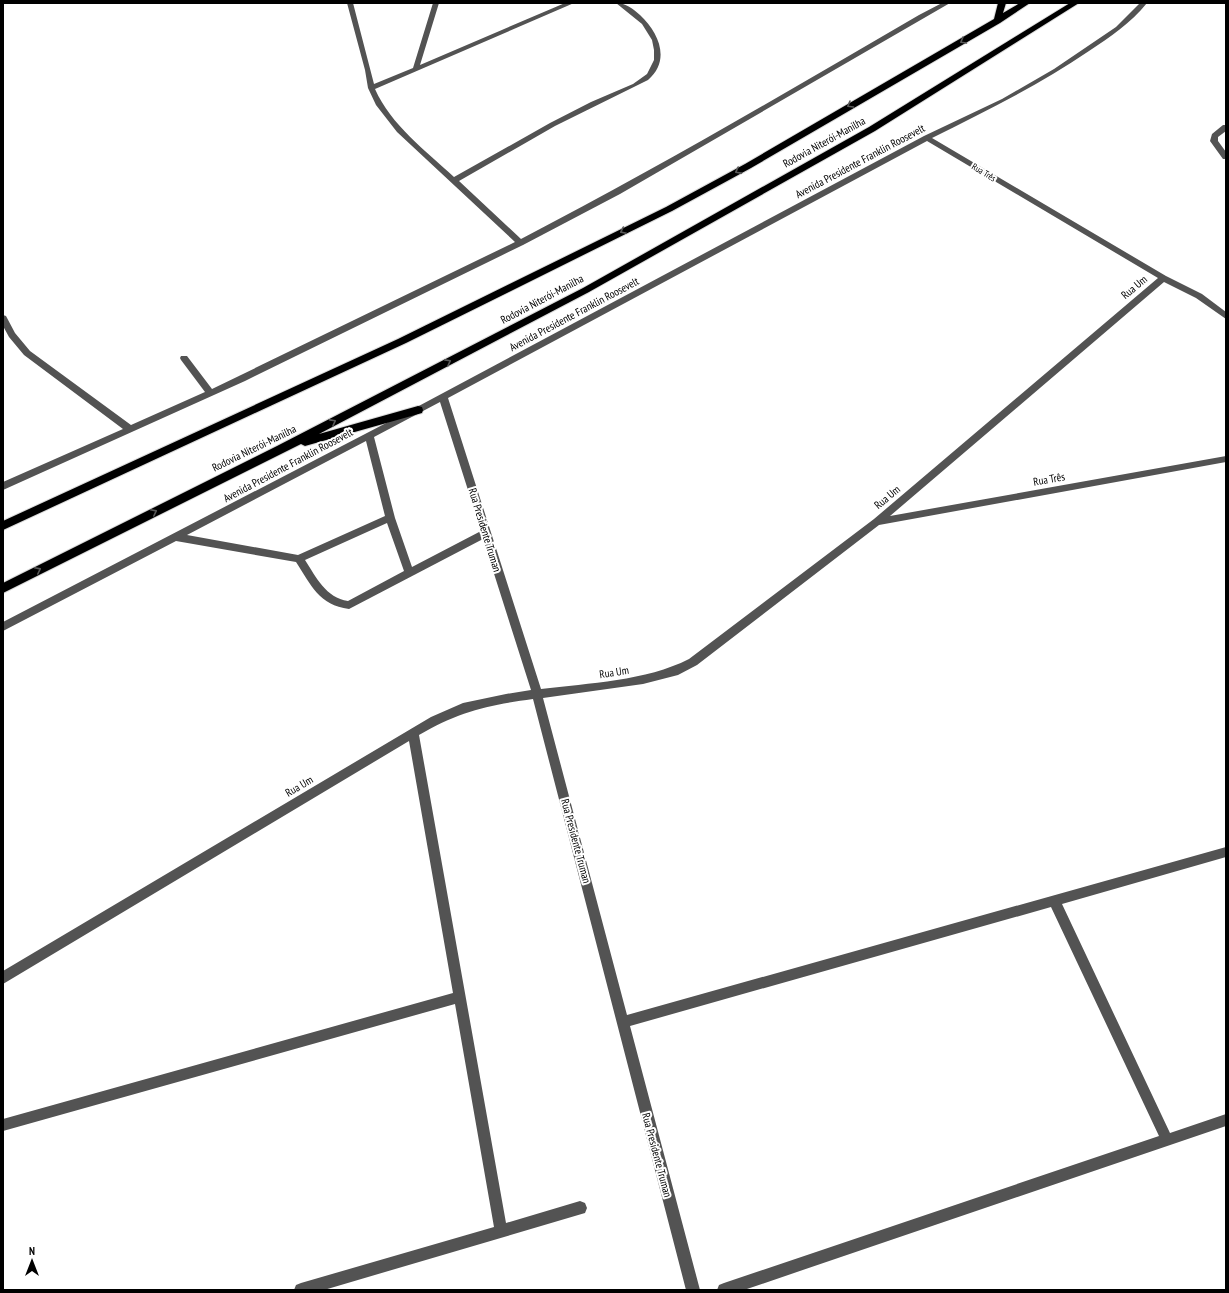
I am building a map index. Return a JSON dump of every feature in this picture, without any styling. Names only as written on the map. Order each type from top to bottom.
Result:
[{"type":"highway","points":[[997,21],[1002,3]]},
{"type":"highway","name":"Rodovia Niterói-Manilha","points":[[3,526],[402,341],[669,209],[748,166],[1026,3]]},
{"type":"highway","name":"Rodovia Niterói-Manilha","points":[[3,588],[281,449],[586,290],[872,129],[1076,3]]},
{"type":"highway","points":[[281,449],[418,410]]},
{"type":"street","points":[[350,3],[368,70],[371,88],[378,104],[400,130],[520,244]]},
{"type":"street","points":[[416,68],[436,3]]},
{"type":"street","points":[[371,88],[570,3]]},
{"type":"street","points":[[453,181],[549,125],[639,83],[652,72],[657,60],[658,51],[650,28],[640,17],[619,3]]},
{"type":"street","points":[[3,486],[326,339],[520,244],[617,192],[921,16],[947,3]]},
{"type":"street","name":"Avenida Presidente Franklin Roosevelt","points":[[3,627],[443,397],[927,138],[1004,100],[1056,70],[1118,28],[1144,3]]},
{"type":"street","points":[[1226,127],[1215,136],[1214,141],[1226,157]]},
{"type":"street","name":"Rua Três","points":[[927,138],[1163,278],[1199,296],[1226,316]]},
{"type":"street","name":"Rua Um","points":[[3,978],[435,720],[463,708],[506,698],[643,680],[674,672],[693,662],[876,522],[1163,278]]},
{"type":"street","points":[[3,318],[12,335],[27,353],[130,429]]},
{"type":"street","points":[[184,358],[210,393]]},
{"type":"street","name":"Rua Presidente Truman","points":[[443,397],[537,694],[693,1290]]},
{"type":"street","points":[[369,436],[390,518],[409,573]]},
{"type":"street","name":"Rua Três","points":[[876,522],[1226,459]]},
{"type":"street","points":[[176,536],[298,559],[390,518]]},
{"type":"street","points":[[298,559],[325,597],[340,605],[349,605],[486,533]]},
{"type":"street","points":[[413,732],[501,1230]]},
{"type":"street","points":[[623,1022],[1226,852]]},
{"type":"street","points":[[1054,900],[1167,1140]]},
{"type":"street","points":[[3,1125],[459,997]]},
{"type":"street","points":[[724,1290],[1226,1120]]},
{"type":"street","points":[[301,1290],[580,1208]]}]
